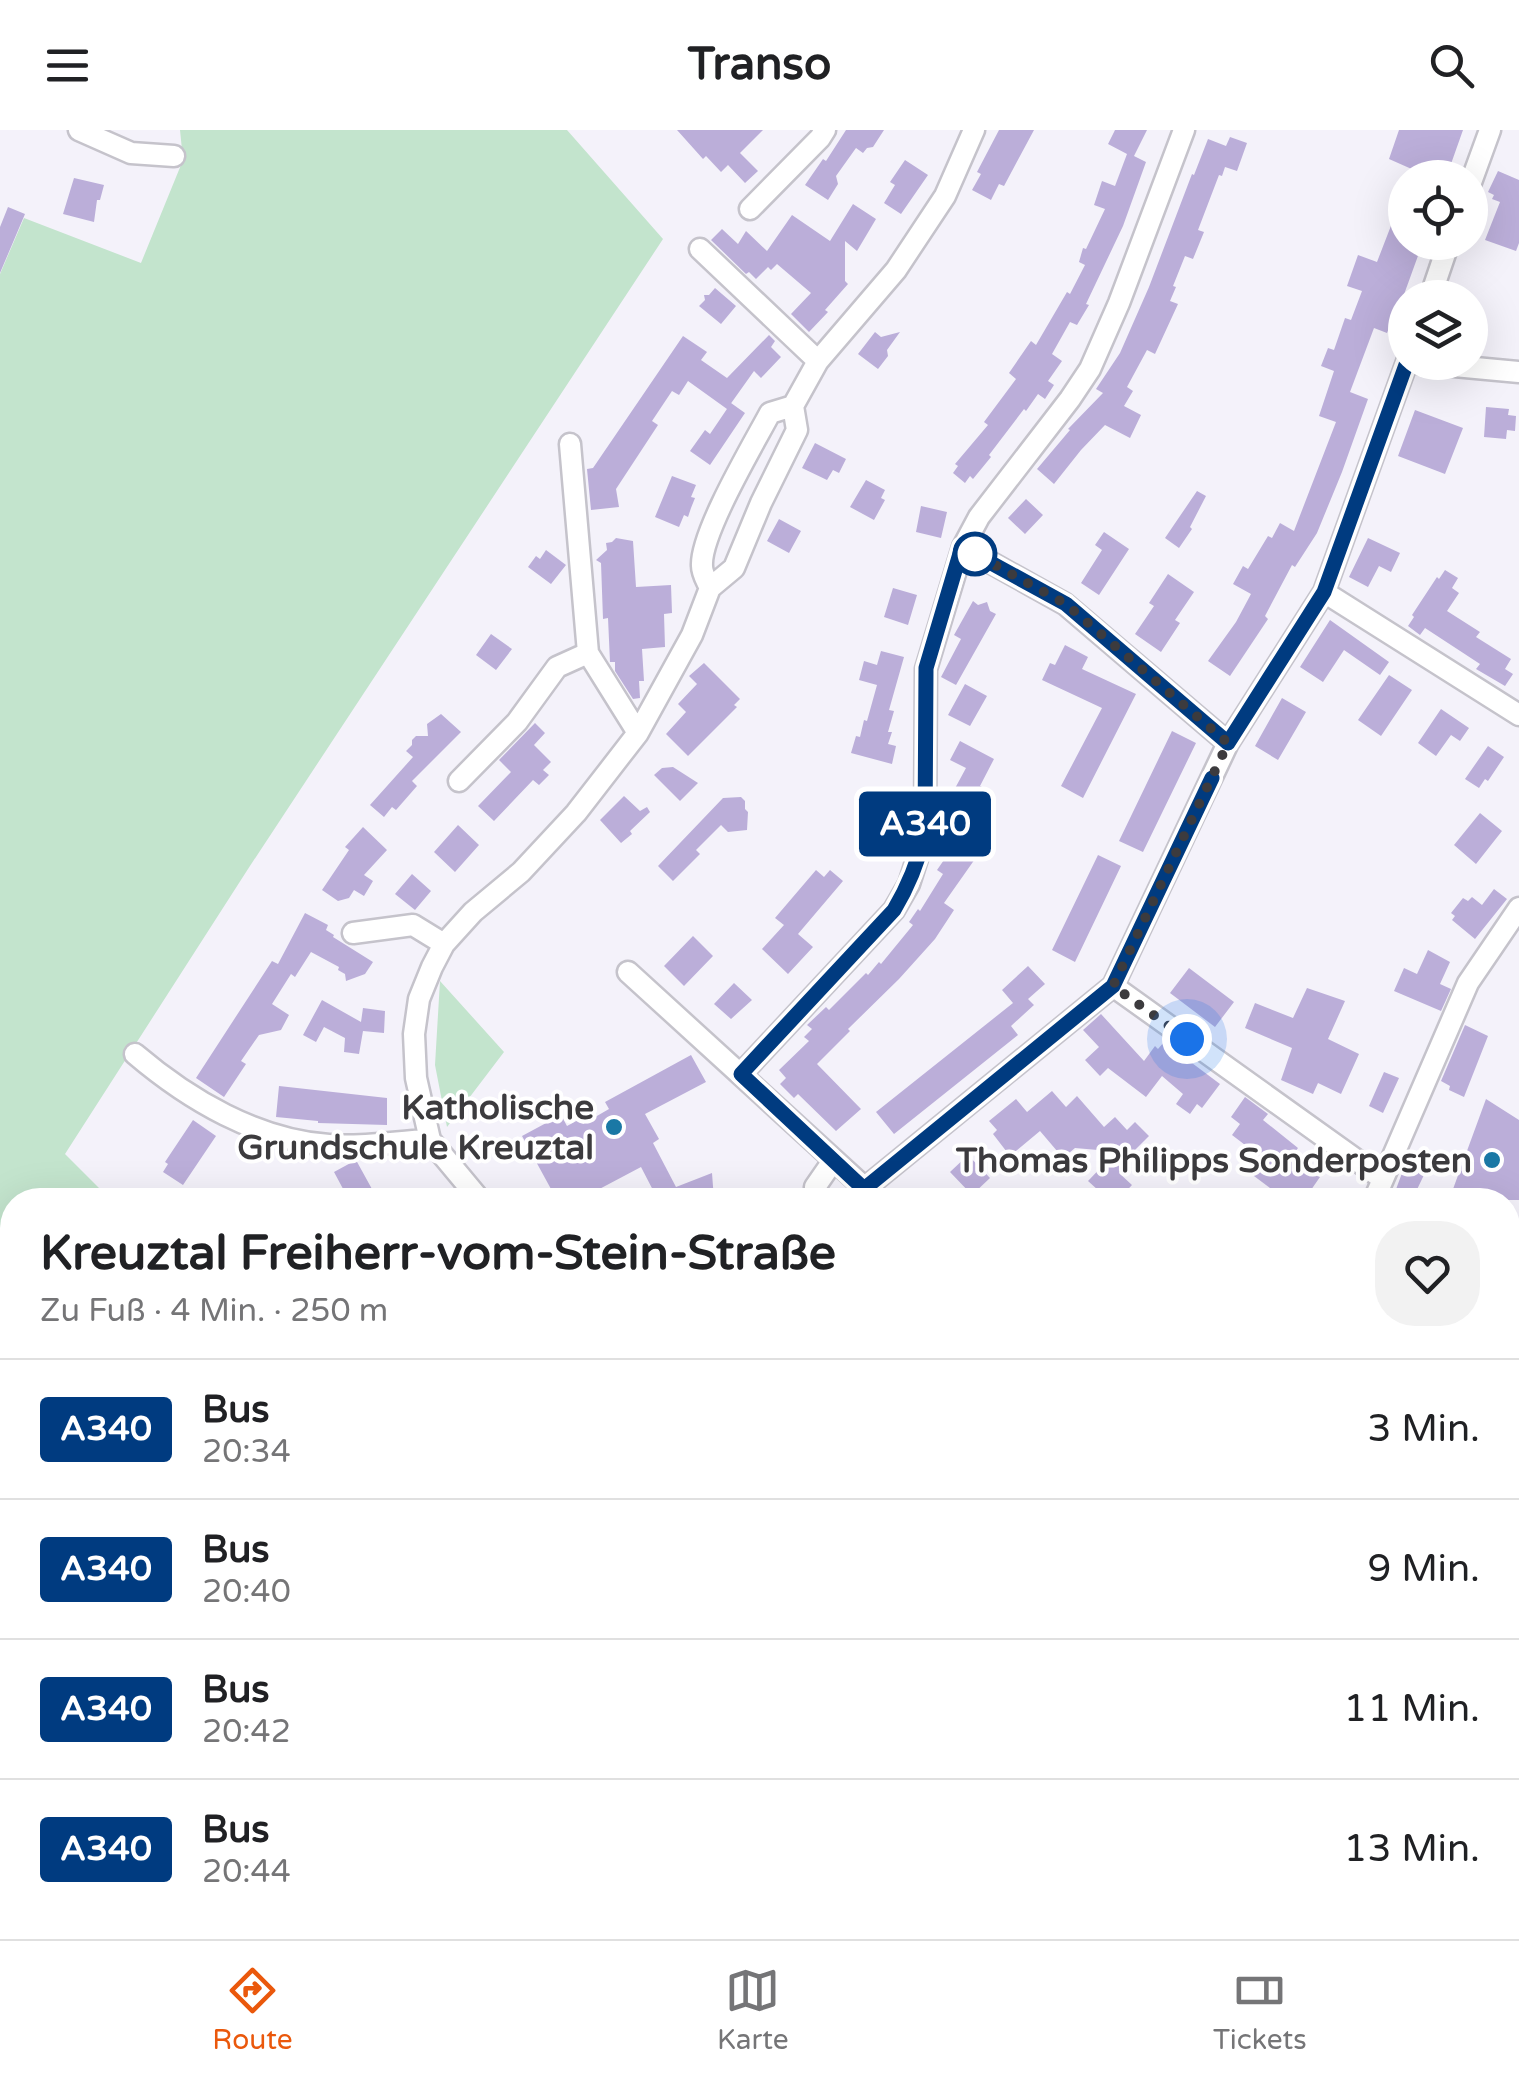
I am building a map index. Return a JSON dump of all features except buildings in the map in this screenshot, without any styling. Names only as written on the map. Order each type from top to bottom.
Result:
[{"type":"street","points":[[79,130],[131,153],[174,156]]},
{"type":"street","points":[[750,209],[825,130]]},
{"type":"street","points":[[468,1188],[430,1140],[416,1078],[414,1034],[419,999],[444,944],[473,912],[521,872],[576,813],[638,733],[692,635],[710,588],[734,568],[797,430],[793,406],[818,361],[896,270],[945,196],[974,130]]},
{"type":"street","points":[[741,1074],[894,910],[909,884],[925,834],[926,668],[962,547],[979,517],[1090,370],[1184,130]]},
{"type":"street","points":[[1479,160],[1490,130]]},
{"type":"street","points":[[700,249],[818,361]]},
{"type":"street","points":[[1488,369],[1519,372]]},
{"type":"street","points":[[878,1188],[1113,986],[1228,743],[1324,592],[1402,380]]},
{"type":"street","points":[[710,588],[702,571],[702,554],[725,499],[770,414],[793,406]]},
{"type":"street","points":[[570,444],[588,654],[638,733]]},
{"type":"street","points":[[962,547],[1066,604],[1228,743]]},
{"type":"street","points":[[1324,592],[1519,715]]},
{"type":"street","points":[[459,781],[517,722],[557,666],[588,654]]},
{"type":"street","points":[[1379,1188],[1468,983],[1519,908]]},
{"type":"street","points":[[352,932],[414,925],[444,944]]},
{"type":"street","points":[[628,972],[864,1188]]},
{"type":"street","points":[[1113,986],[1383,1179]]},
{"type":"street","points":[[136,1054],[189,1094],[262,1132],[330,1146],[430,1140]]},
{"type":"street","points":[[815,1187],[833,1160]]},
{"type":"green space","points":[[180,130],[567,130],[663,239],[65,1154],[99,1188],[0,1188],[0,274],[24,218],[141,263],[183,160]]},
{"type":"green space","points":[[440,981],[504,1052],[447,1127],[435,1065]]},
{"type":"bus line","name":"A340","points":[[863,1188],[741,1074],[894,910],[909,884],[925,834],[926,668],[962,547],[1066,604],[1228,743],[1324,592],[1401,380]]},
{"type":"bus line","name":"A340","points":[[865,1188],[1113,986],[1212,778]]},
{"type":"place","name":"Katholische Grundschule Kreuztal","points":[[614,1127]]},
{"type":"place","name":"Thomas Philipps Sonderposten","points":[[1492,1160]]},
{"type":"route","points":[[975,554],[962,547],[1066,604],[1228,743],[1113,986],[1187,1039]]}]
